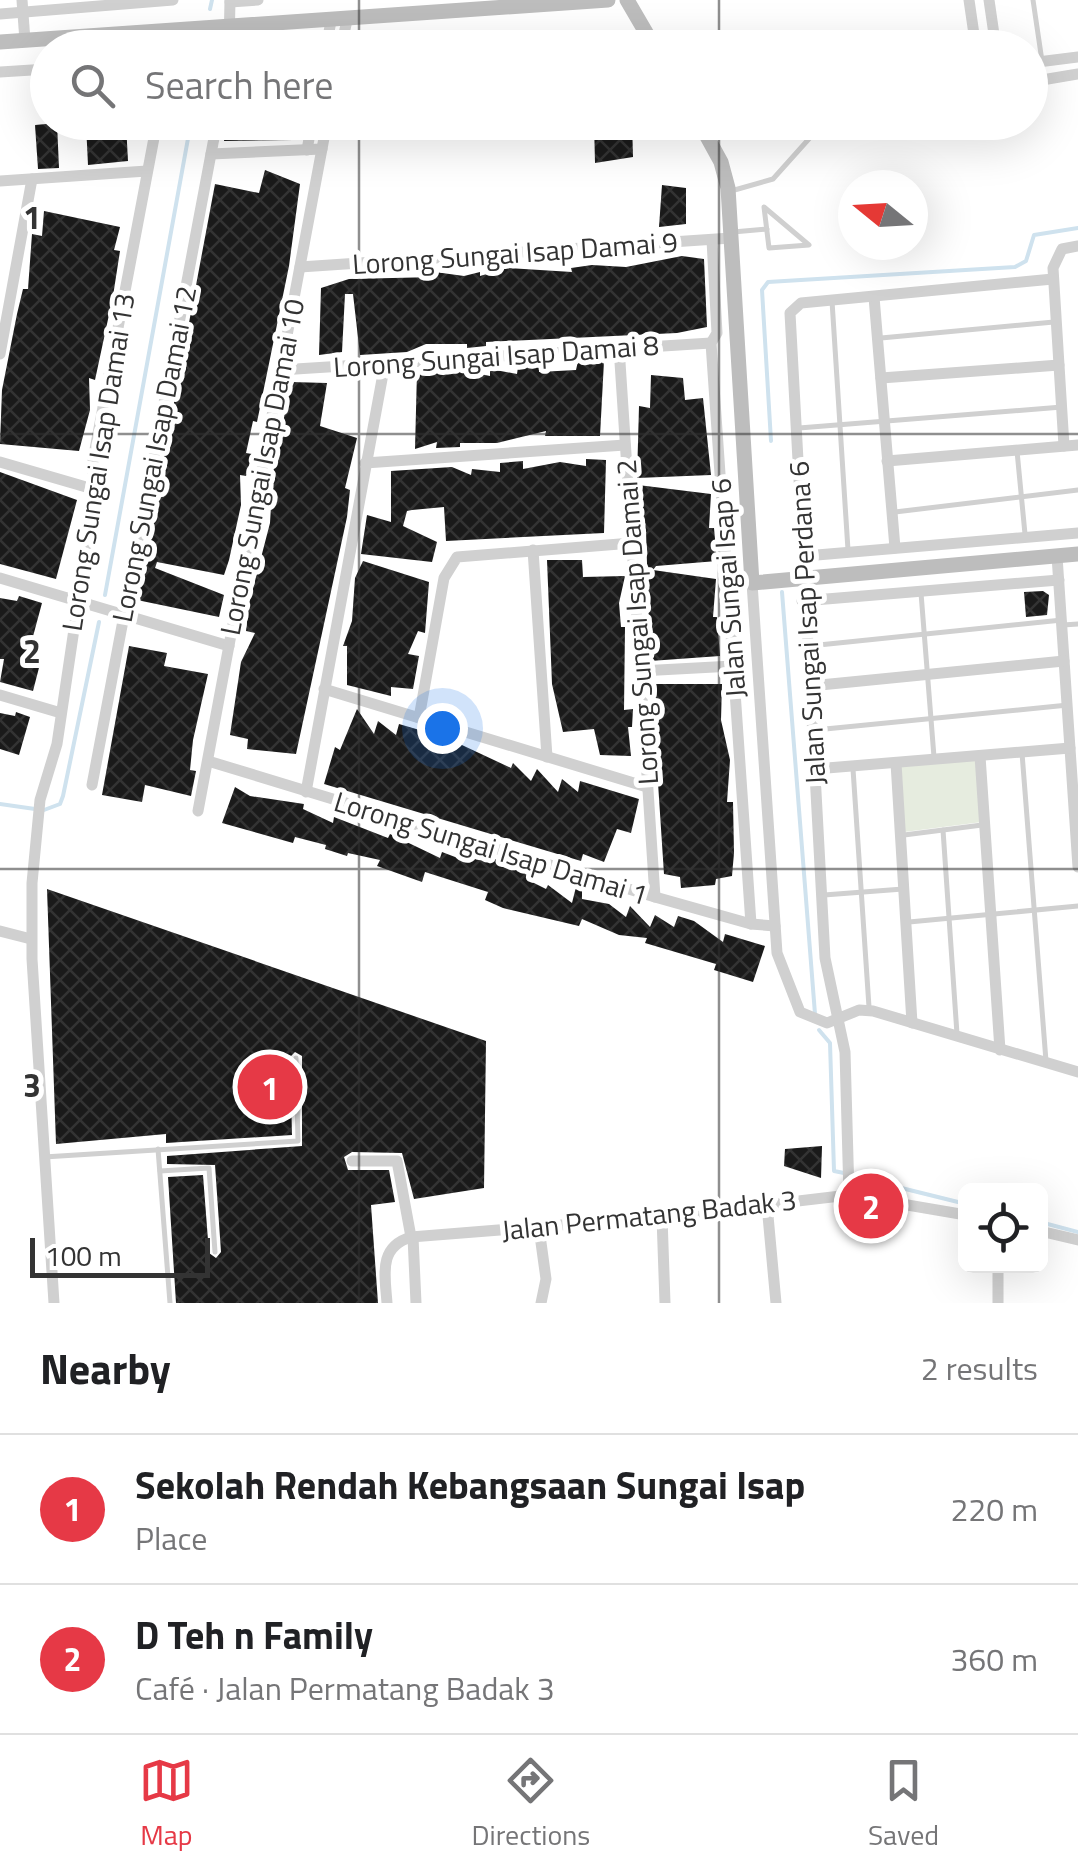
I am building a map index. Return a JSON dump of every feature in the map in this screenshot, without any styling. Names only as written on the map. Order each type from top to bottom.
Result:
[{"type":"street","points":[[0,14],[22,6],[174,0]]},
{"type":"street","points":[[231,30],[230,1],[258,0]]},
{"type":"street","points":[[176,30],[608,0]]},
{"type":"street","points":[[628,0],[645,30]]},
{"type":"street","points":[[969,0],[973,30]]},
{"type":"street","points":[[990,0],[994,30]]},
{"type":"street","points":[[22,6],[24,41]]},
{"type":"street","points":[[334,30],[339,20]]},
{"type":"street","points":[[339,20],[340,30]]},
{"type":"street","points":[[0,42],[30,41]]},
{"type":"street","points":[[1048,62],[1078,58]]},
{"type":"street","points":[[0,72],[30,70]]},
{"type":"street","points":[[1048,79],[1078,74]]},
{"type":"street","name":"Lorong Sungai Isap Damai 13","points":[[54,1303],[31,940],[38,818],[40,800],[52,770],[61,713],[93,460],[153,140]]},
{"type":"street","name":"Lorong Sungai Isap Damai 12","points":[[92,785],[214,140]]},
{"type":"street","points":[[307,150],[309,140]]},
{"type":"street","name":"Lorong Sungai Isap Damai 10","points":[[198,812],[324,140]]},
{"type":"street","name":"Jalan Sungai Isap 6","points":[[709,140],[721,162],[728,192],[781,969],[800,1012],[820,1023],[838,1021]]},
{"type":"street","points":[[211,154],[322,150]]},
{"type":"street","points":[[0,181],[147,171]]},
{"type":"street","points":[[0,354],[6,291],[32,180]]},
{"type":"street","name":"Lorong Sungai Isap Damai 9","points":[[300,267],[712,240],[731,235]]},
{"type":"street","points":[[712,240],[717,333],[711,343],[750,924]]},
{"type":"street","points":[[888,461],[1071,446],[1062,407],[1053,279],[1058,254],[1078,246]]},
{"type":"street","name":"Jalan Sungai Isap Perdana 6","points":[[849,1195],[845,1052],[825,958],[802,601],[805,556],[790,312],[796,304],[1053,279]]},
{"type":"street","points":[[874,297],[895,548]]},
{"type":"street","name":"Lorong Sungai Isap Damai 8","points":[[280,370],[711,343]]},
{"type":"street","name":"Lorong Sungai Isap Damai 2","points":[[619,347],[655,897]]},
{"type":"street","points":[[306,792],[384,364]]},
{"type":"street","points":[[881,378],[1059,365]]},
{"type":"street","points":[[366,462],[626,445]]},
{"type":"street","points":[[0,462],[92,489]]},
{"type":"street","points":[[805,556],[1078,532]]},
{"type":"street","points":[[419,718],[444,578],[451,562],[463,554],[632,543]]},
{"type":"street","points":[[533,550],[547,757]]},
{"type":"street","points":[[752,583],[1078,554]]},
{"type":"street","points":[[1058,556],[1078,867]]},
{"type":"street","points":[[0,578],[229,646]]},
{"type":"street","points":[[802,601],[1059,580]]},
{"type":"street","points":[[810,686],[1064,662]]},
{"type":"street","points":[[640,670],[733,666]]},
{"type":"street","points":[[324,690],[647,787]]},
{"type":"street","points":[[0,695],[61,713]]},
{"type":"street","points":[[815,769],[1070,748]]},
{"type":"street","points":[[980,756],[1000,1050]]},
{"type":"street","name":"Lorong Sungai Isap Damai 1","points":[[208,761],[655,897],[750,924],[776,926]]},
{"type":"street","points":[[896,763],[912,1023]]},
{"type":"street","points":[[0,931],[31,940]]},
{"type":"street","points":[[838,1021],[869,1010],[1078,1072]]},
{"type":"street","points":[[352,1161],[398,1161],[412,1237],[416,1303]]},
{"type":"street","name":"Jalan Permatang Badak 3","points":[[412,1237],[539,1228],[849,1195],[958,1214]]},
{"type":"street","points":[[767,1204],[776,1303]]},
{"type":"street","points":[[662,1216],[666,1303]]},
{"type":"street","points":[[539,1228],[546,1279],[541,1303]]},
{"type":"street","points":[[1048,1233],[1078,1240]]},
{"type":"street","points":[[387,1303],[386,1257],[395,1243],[412,1237]]},
{"type":"street","points":[[998,1273],[998,1303]]},
{"type":"lane","points":[[1034,0],[1035,30]]},
{"type":"lane","points":[[728,192],[773,179],[808,140]]},
{"type":"lane","points":[[764,208],[809,245],[769,248],[767,229],[764,208]]},
{"type":"lane","points":[[731,235],[767,229]]},
{"type":"lane","points":[[832,300],[848,552]]},
{"type":"lane","points":[[878,338],[1056,322]]},
{"type":"lane","points":[[796,428],[1062,407]]},
{"type":"lane","points":[[1017,450],[1025,537]]},
{"type":"lane","points":[[892,512],[1078,490]]},
{"type":"lane","points":[[920,591],[934,760]]},
{"type":"lane","points":[[806,646],[1078,624]]},
{"type":"lane","points":[[812,730],[1068,705]]},
{"type":"lane","points":[[1022,752],[1046,1064]]},
{"type":"lane","points":[[853,766],[869,1010]]},
{"type":"lane","points":[[901,835],[984,824]]},
{"type":"lane","points":[[944,830],[958,1037]]},
{"type":"lane","points":[[822,895],[904,890]]},
{"type":"lane","points":[[906,923],[1078,906]]},
{"type":"lane","points":[[44,1156],[298,1140],[296,1058]]},
{"type":"lane","points":[[158,1149],[170,1303]]},
{"type":"lane","points":[[160,1172],[209,1168],[215,1252]]},
{"type":"shaded area","points":[[977,759],[982,822],[904,832],[900,765]]},
{"type":"building","points":[[36,140],[58,140],[59,168],[38,169]]},
{"type":"building","points":[[87,140],[127,140],[128,161],[88,165]]},
{"type":"building","points":[[594,140],[633,140],[633,157],[595,163]]},
{"type":"building","points":[[265,170],[300,184],[289,266],[257,422],[253,421],[246,453],[252,454],[246,476],[240,475],[241,505],[229,560],[224,575],[157,562],[155,568],[224,595],[219,617],[137,600],[215,184],[259,193]]},
{"type":"building","points":[[662,185],[686,188],[686,224],[659,227]]},
{"type":"building","points":[[44,211],[120,227],[114,250],[120,251],[113,296],[95,380],[89,378],[90,410],[79,451],[0,444],[2,390],[23,289],[28,289],[32,234],[42,236]]},
{"type":"building","points":[[682,256],[704,259],[707,327],[677,333],[486,342],[486,346],[467,348],[467,344],[426,344],[407,352],[360,355],[353,294],[345,294],[342,352],[319,355],[321,288],[349,279],[436,277],[435,272],[464,276],[480,272],[480,276],[507,268],[572,272],[571,268],[626,267]]},
{"type":"building","points":[[578,361],[604,361],[600,436],[545,436],[546,431],[497,443],[460,443],[460,447],[436,448],[437,442],[415,449],[417,371],[460,370],[490,376],[490,369],[517,374],[518,367],[539,366],[539,372],[576,370]]},
{"type":"building","points":[[651,375],[683,378],[685,400],[703,398],[711,475],[637,478],[639,406],[650,408]]},
{"type":"building","points":[[291,382],[327,383],[320,426],[357,438],[345,488],[350,490],[347,517],[296,754],[247,749],[248,739],[230,735],[241,662],[255,633],[246,631],[249,604],[270,523],[273,473]]},
{"type":"building","points":[[586,459],[606,460],[604,533],[446,541],[444,507],[407,511],[403,526],[437,542],[432,562],[361,554],[367,515],[391,522],[391,471],[452,467],[471,475],[472,469],[500,472],[500,463],[523,461],[523,469],[560,462],[586,466]]},
{"type":"building","points":[[0,472],[77,500],[56,579],[0,564]]},
{"type":"building","points":[[638,485],[711,494],[709,528],[714,528],[717,561],[656,566],[653,570],[716,579],[713,617],[717,617],[720,656],[650,661],[646,531]]},
{"type":"building","points":[[547,560],[582,560],[583,577],[625,576],[619,603],[621,627],[625,627],[624,710],[633,709],[632,727],[628,727],[631,756],[600,755],[594,729],[563,732],[552,684]]},
{"type":"building","points":[[363,561],[429,582],[425,633],[418,631],[408,654],[419,656],[413,689],[391,687],[391,696],[347,685],[347,646],[343,646],[352,621],[355,578]]},
{"type":"building","points":[[1043,591],[1049,595],[1047,615],[1026,617],[1024,592]]},
{"type":"building","points":[[19,596],[42,603],[28,655],[41,660],[33,691],[0,682],[4,659],[0,659],[0,598],[17,601]]},
{"type":"building","points":[[129,646],[167,653],[164,666],[208,674],[193,740],[190,770],[196,771],[191,796],[145,785],[142,802],[102,795]]},
{"type":"building","points":[[656,684],[722,684],[721,720],[730,760],[727,802],[733,802],[734,853],[732,876],[716,879],[715,885],[681,888],[680,877],[664,874],[654,722]]},
{"type":"building","points":[[357,709],[374,734],[378,721],[396,735],[399,724],[447,738],[511,768],[513,763],[531,781],[537,769],[558,792],[562,779],[578,792],[580,781],[639,799],[631,833],[617,829],[604,862],[583,854],[581,861],[324,784],[335,747],[340,750]]},
{"type":"building","points":[[16,712],[30,717],[19,755],[0,749],[0,713],[15,716]]},
{"type":"building","points":[[235,787],[250,796],[304,804],[303,809],[333,823],[334,817],[388,838],[390,834],[440,858],[442,852],[463,860],[465,852],[499,860],[531,873],[530,881],[546,889],[548,885],[572,903],[577,883],[582,885],[582,899],[609,904],[626,917],[630,906],[650,927],[655,915],[674,927],[678,916],[694,921],[723,942],[725,934],[765,946],[753,982],[714,970],[716,964],[645,943],[647,938],[619,935],[582,919],[579,926],[503,908],[485,900],[488,892],[425,872],[422,882],[377,866],[380,860],[348,853],[347,856],[325,849],[326,845],[295,837],[293,843],[222,823]]},
{"type":"building","points":[[47,889],[486,1041],[484,1188],[414,1199],[402,1153],[352,1152],[344,1157],[348,1170],[389,1170],[395,1202],[371,1205],[378,1303],[176,1303],[168,1177],[203,1175],[209,1253],[216,1258],[221,1252],[215,1165],[167,1164],[167,1156],[302,1146],[302,1056],[295,1052],[290,1057],[292,1135],[166,1143],[166,1134],[56,1144]]},
{"type":"building","points":[[822,1146],[821,1178],[784,1166],[785,1149]]},
{"type":"waterway","points":[[210,9],[212,0]]},
{"type":"waterway","points":[[105,595],[188,140]]},
{"type":"waterway","points":[[771,441],[762,290],[768,282],[1015,267],[1026,261],[1034,235],[1078,228]]},
{"type":"waterway","points":[[782,592],[815,1014]]},
{"type":"waterway","points":[[44,810],[60,804],[63,796],[99,622]]},
{"type":"waterway","points":[[0,804],[35,809]]},
{"type":"waterway","points":[[819,1030],[830,1043],[834,1171],[844,1173]]},
{"type":"waterway","points":[[853,1176],[958,1202]]},
{"type":"waterway","points":[[1048,1224],[1078,1232]]},
{"type":"place","name":"Sekolah Rendah Kebangsaan Sungai Isap","points":[[270,1087]]},
{"type":"place","name":"D Teh n Family","points":[[871,1206]]}]
